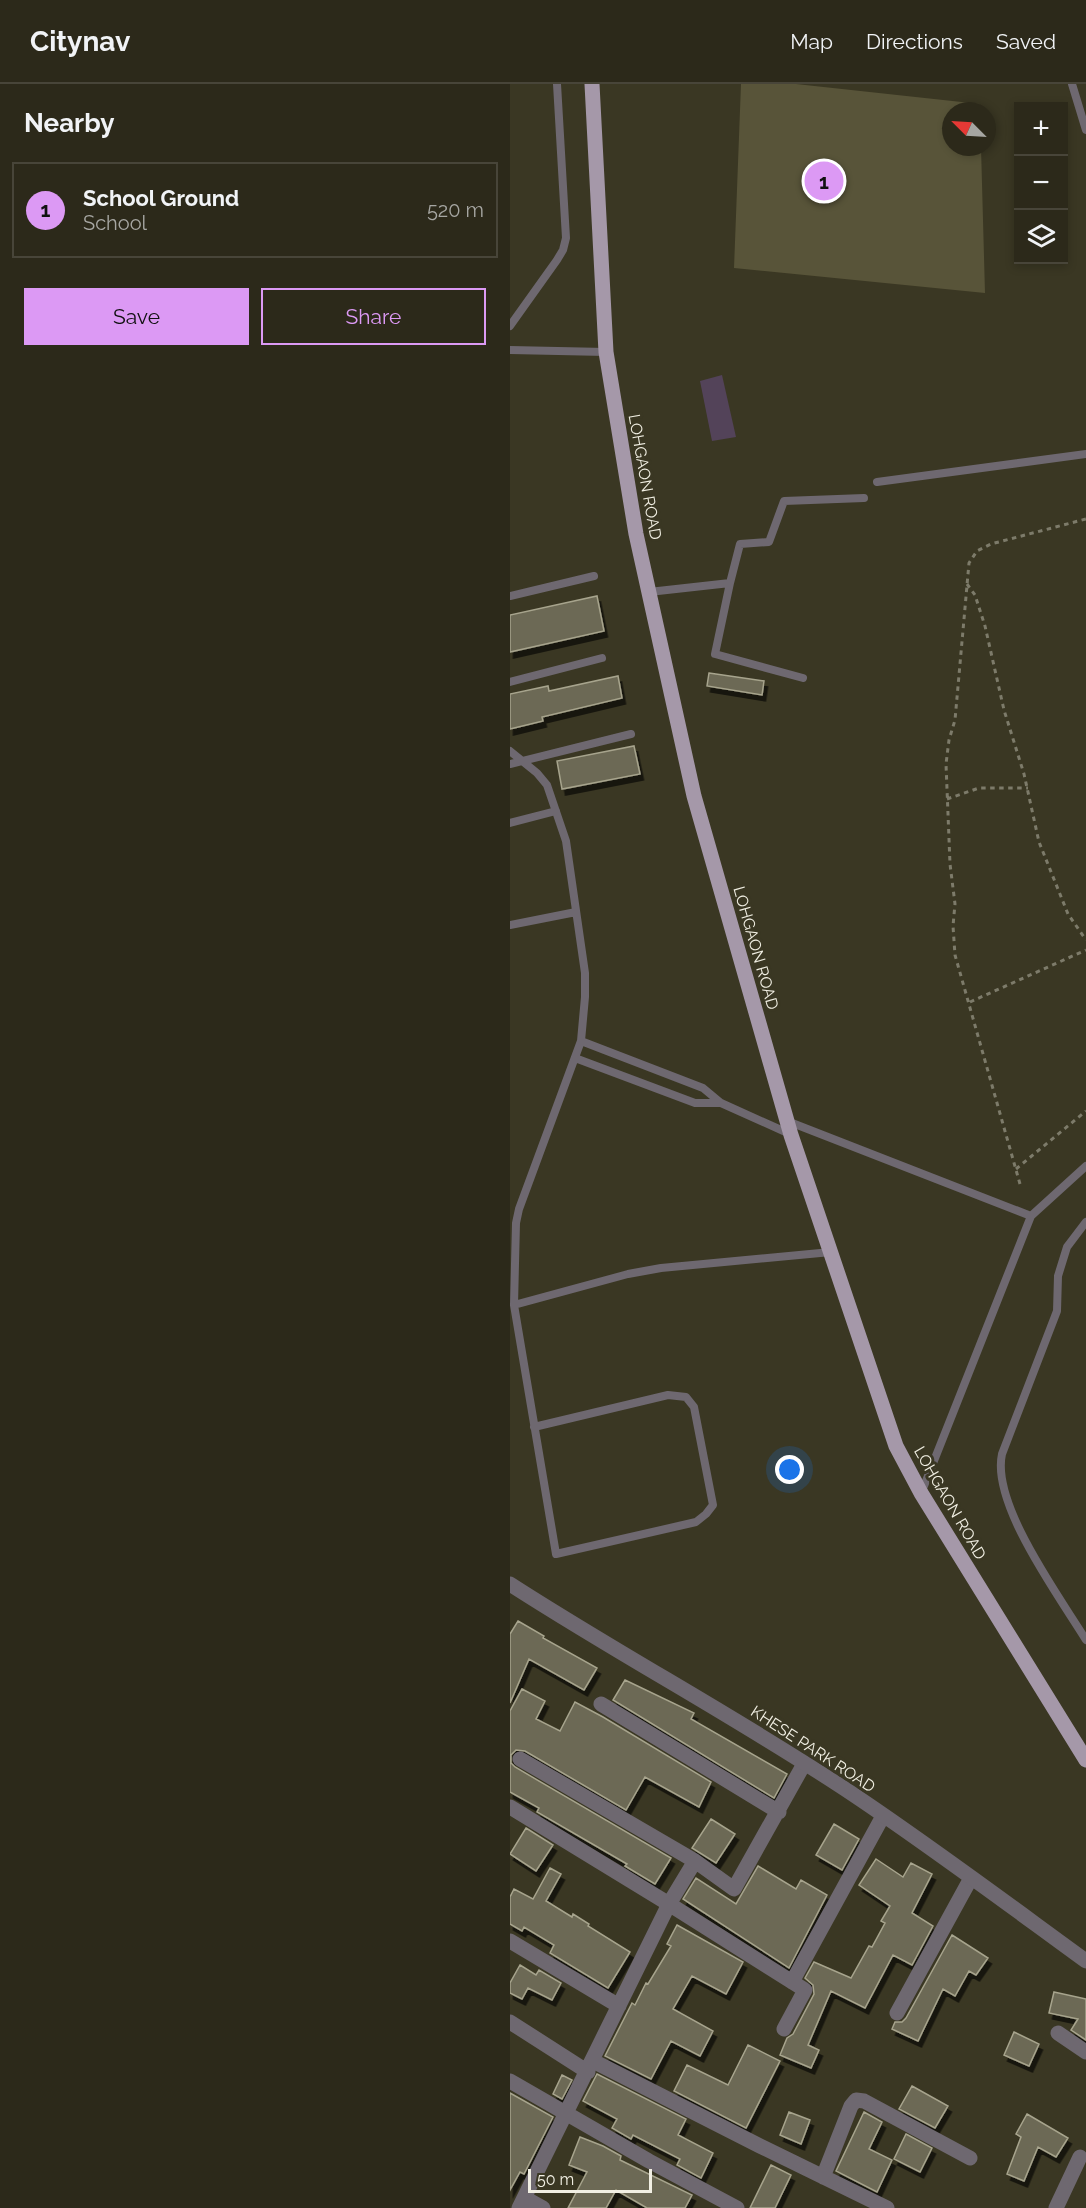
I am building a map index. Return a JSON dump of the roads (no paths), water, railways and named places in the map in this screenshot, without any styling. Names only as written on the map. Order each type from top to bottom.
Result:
[{"type":"main road","name":"LOHGAON ROAD","points":[[592,84],[606,352],[636,534],[694,796],[789,1128],[896,1446],[921,1493],[1086,1760]]},
{"type":"street","name":"KHESE PARK ROAD","points":[[512,1590],[804,1764],[883,1815],[1086,1961]]},
{"type":"street","points":[[600,1704],[779,1812]]},
{"type":"street","points":[[520,1759],[695,1861],[734,1889],[804,1764]]},
{"type":"street","points":[[510,1807],[804,1990],[784,2029]]},
{"type":"street","points":[[792,1982],[883,1815]]},
{"type":"street","points":[[543,2208],[522,2203],[669,1904],[695,1861]]},
{"type":"street","points":[[897,2013],[971,1878]]},
{"type":"street","points":[[510,1941],[619,2006]]},
{"type":"street","points":[[510,2022],[590,2066],[887,2208]]},
{"type":"street","points":[[1058,2033],[1086,2052]]},
{"type":"street","points":[[510,2080],[649,2161],[737,2208]]},
{"type":"street","points":[[823,2176],[851,2106],[856,2100],[864,2101],[970,2158]]},
{"type":"street","points":[[1056,2208],[1080,2157]]},
{"type":"lane","points":[[510,326],[557,260],[566,238],[557,84]]},
{"type":"lane","points":[[1072,84],[1086,130]]},
{"type":"lane","points":[[510,350],[606,352]]},
{"type":"lane","points":[[878,482],[1086,454]]},
{"type":"lane","points":[[803,678],[715,654],[740,544],[769,542],[784,501],[864,498]]},
{"type":"lane","points":[[510,596],[594,576]]},
{"type":"lane","points":[[649,592],[730,583]]},
{"type":"lane","points":[[510,682],[602,658]]},
{"type":"lane","points":[[510,764],[631,734]]},
{"type":"lane","points":[[510,751],[537,773],[547,785],[556,811],[566,841],[585,973],[581,1041],[513,1221],[514,1305],[534,1427],[556,1554],[696,1522],[713,1505],[694,1407],[686,1397],[668,1395],[534,1427]]},
{"type":"lane","points":[[510,823],[556,811]]},
{"type":"lane","points":[[510,925],[576,912]]},
{"type":"lane","points":[[581,1041],[703,1088],[720,1103]]},
{"type":"lane","points":[[575,1058],[695,1103],[720,1103],[1031,1216]]},
{"type":"lane","points":[[921,1493],[1031,1216],[1086,1166]]},
{"type":"lane","points":[[1086,1222],[1067,1247],[1058,1276],[1057,1311],[1002,1454],[1000,1466],[1001,1479],[1019,1531],[1086,1640]]},
{"type":"lane","points":[[514,1305],[628,1274],[661,1268],[831,1252]]},
{"type":"place","name":"School Ground","points":[[824,181]]}]
